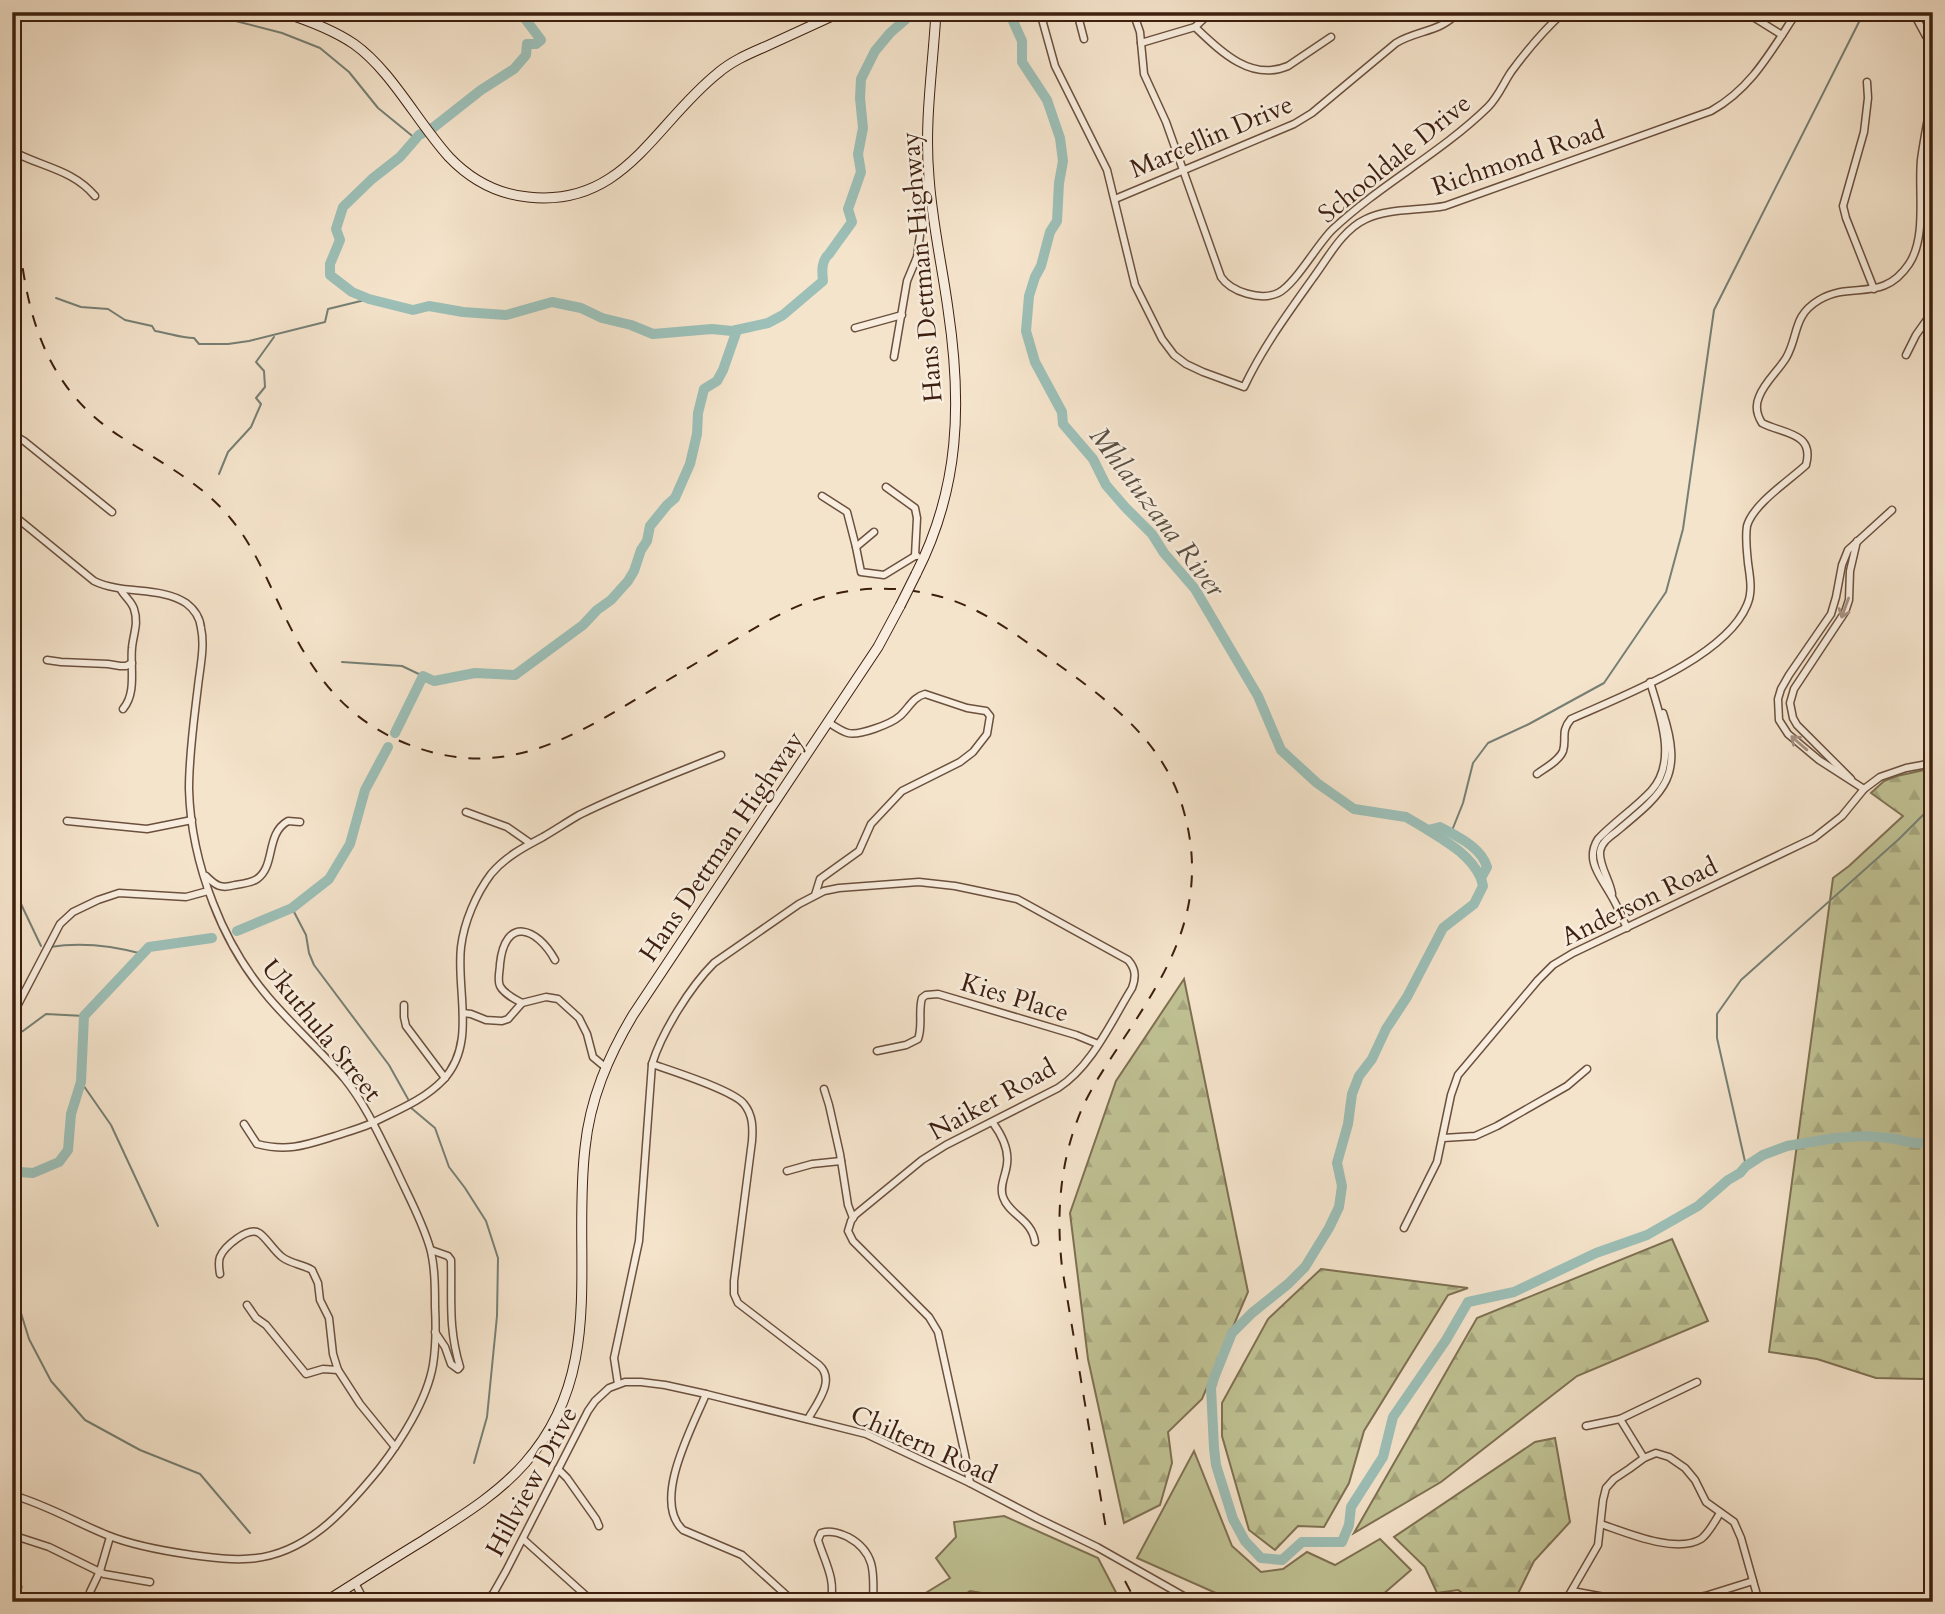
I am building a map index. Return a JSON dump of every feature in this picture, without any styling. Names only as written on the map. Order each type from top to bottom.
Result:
[{"type":"street","points":[[282,12],[318,24],[354,44],[378,66],[445,152],[475,178],[508,194],[554,198],[594,189],[607,182],[630,163],[709,81],[728,65],[841,12]]},
{"type":"street","name":"Hans Dettman Highway","points":[[325,1602],[469,1511],[501,1487],[537,1449],[555,1420],[567,1393],[577,1357],[581,1312],[584,1148],[594,1100],[605,1067],[619,1038],[878,647],[936,529],[951,473],[957,403],[951,330],[928,175],[928,119],[936,12]]},
{"type":"street","points":[[1040,12],[1055,66],[1103,160],[1115,198]]},
{"type":"street","points":[[1077,12],[1084,39]]},
{"type":"street","points":[[1133,12],[1140,32],[1144,74],[1166,122],[1183,170]]},
{"type":"street","points":[[1141,43],[1195,27],[1212,12]]},
{"type":"street","name":"Marcellin Drive","points":[[1115,198],[1294,124],[1312,113],[1396,43],[1444,25],[1458,12]]},
{"type":"street","name":"Schooldale Drive","points":[[1183,170],[1224,282],[1249,293],[1270,296],[1276,294],[1286,288],[1332,230],[1454,137],[1487,108],[1514,68],[1551,23],[1564,12]]},
{"type":"street","points":[[1745,12],[1782,35]]},
{"type":"street","name":"Richmond Road","points":[[1115,198],[1135,285],[1162,339],[1174,355],[1186,364],[1244,387],[1275,331],[1338,243],[1356,225],[1377,215],[1445,206],[1711,111],[1744,88],[1797,12]]},
{"type":"street","points":[[1913,12],[1933,43]]},
{"type":"street","points":[[1195,27],[1235,61],[1263,71],[1280,70],[1331,37]]},
{"type":"street","points":[[1867,82],[1864,132],[1843,206],[1874,289]]},
{"type":"street","points":[[1537,774],[1563,751],[1565,727],[1571,719],[1651,682],[1712,648],[1735,626],[1744,613],[1751,594],[1746,541],[1749,522],[1758,507],[1806,465],[1808,453],[1799,437],[1762,423],[1757,411],[1759,397],[1788,355],[1797,324],[1811,305],[1820,299],[1843,292],[1874,289],[1894,281],[1909,264],[1916,250],[1919,231],[1922,158],[1933,91]]},
{"type":"street","points":[[12,151],[73,176],[94,196]]},
{"type":"street","points":[[894,357],[907,281],[916,257],[928,175]]},
{"type":"street","points":[[1906,355],[1933,311]]},
{"type":"street","points":[[855,328],[902,315]]},
{"type":"street","points":[[12,437],[24,441],[112,512]]},
{"type":"street","points":[[886,487],[915,508],[915,556]]},
{"type":"street","points":[[821,496],[847,512],[862,572],[884,575],[915,556],[926,554]]},
{"type":"street","points":[[1864,789],[1819,760],[1788,734],[1779,720],[1777,707],[1781,689],[1831,614],[1844,556],[1892,510]]},
{"type":"street","name":"Ukuthula Street","points":[[12,514],[87,576],[108,588],[161,594],[178,600],[191,608],[200,621],[202,649],[189,790],[192,820],[208,891],[235,949],[254,979],[344,1079],[373,1122],[421,1222],[430,1250],[435,1295],[433,1367],[424,1395],[394,1447],[359,1491],[323,1528],[306,1541],[278,1554],[245,1559],[174,1552],[110,1536],[12,1495]]},
{"type":"street","points":[[856,547],[874,531]]},
{"type":"street","points":[[1854,783],[1797,725],[1790,703],[1799,681],[1845,612],[1857,541]]},
{"type":"street","points":[[121,590],[135,610],[136,628],[132,645],[131,690],[128,703],[123,709]]},
{"type":"street","points":[[47,660],[120,666],[132,663]]},
{"type":"street","points":[[1627,928],[1612,896],[1600,855],[1601,847],[1608,838],[1660,792],[1669,777],[1672,764],[1670,741],[1651,682]]},
{"type":"street","points":[[815,895],[820,879],[859,851],[871,824],[902,790],[960,762],[973,752],[987,734],[990,716],[986,711],[967,708],[925,694],[916,699],[900,717],[862,732],[845,733],[828,722]]},
{"type":"street","points":[[244,1124],[257,1144],[282,1148],[310,1144],[356,1130],[423,1097],[445,1078],[461,1043],[461,946],[482,888],[496,868],[530,843],[581,814],[721,755]]},
{"type":"street","name":"Anderson Road","points":[[1404,1228],[1437,1162],[1451,1095],[1458,1075],[1538,980],[1562,959],[1822,833],[1842,816],[1864,789],[1888,773],[1933,763]]},
{"type":"street","points":[[466,812],[508,827],[530,843]]},
{"type":"street","points":[[67,821],[146,829],[192,820]]},
{"type":"street","points":[[203,872],[220,888],[252,881],[265,870],[273,838],[284,823],[300,822]]},
{"type":"street","name":"Naiker Road","points":[[618,1384],[614,1358],[639,1241],[652,1064],[659,1044],[688,995],[705,973],[727,954],[799,904],[824,891],[919,882],[1006,896],[1025,903],[1132,964],[1135,976],[1132,988],[1098,1044],[1077,1073],[1065,1084],[930,1154],[853,1218]]},
{"type":"street","points":[[12,1016],[60,924],[73,912],[119,893],[186,897],[208,891]]},
{"type":"street","points":[[522,1003],[504,991],[500,984],[501,956],[511,934],[520,931],[535,937],[546,946],[555,960]]},
{"type":"street","name":"Kies Place","points":[[877,1051],[906,1045],[918,1039],[921,1028],[920,1002],[922,998],[932,994],[1076,1035],[1098,1044]]},
{"type":"street","points":[[463,1013],[486,1020],[502,1021],[522,1003],[546,997],[558,999],[583,1024],[593,1057],[605,1067]]},
{"type":"street","points":[[404,1005],[406,1026],[445,1078]]},
{"type":"street","points":[[652,1064],[726,1092],[742,1101],[749,1113],[752,1141],[734,1281],[735,1298],[745,1310],[819,1364],[825,1372],[825,1385],[808,1419]]},
{"type":"street","points":[[1443,1138],[1475,1136],[1491,1130],[1567,1086],[1587,1069]]},
{"type":"street","points":[[824,1089],[853,1218],[848,1231],[853,1241],[929,1317],[938,1332],[970,1483]]},
{"type":"street","points":[[993,1123],[1003,1141],[1008,1160],[1002,1186],[1003,1199],[1029,1226],[1035,1241]]},
{"type":"street","points":[[787,1171],[812,1164],[841,1161]]},
{"type":"street","points":[[220,1274],[219,1260],[222,1254],[237,1238],[255,1231],[261,1233],[275,1252],[285,1259],[310,1268],[318,1283],[320,1300],[328,1318],[338,1370],[360,1405],[394,1447]]},
{"type":"street","points":[[430,1250],[448,1256],[451,1261],[450,1314],[460,1367],[458,1370],[451,1364],[446,1347],[435,1332]]},
{"type":"street","points":[[247,1305],[306,1374],[323,1369],[338,1370]]},
{"type":"street","name":"Chiltern Road","points":[[618,1384],[641,1382],[665,1385],[866,1434],[1097,1547],[1194,1602]]},
{"type":"street","points":[[1586,1426],[1620,1419],[1697,1382]]},
{"type":"street","name":"Hillview Drive","points":[[483,1602],[493,1594],[595,1401],[603,1392],[618,1384]]},
{"type":"street","points":[[706,1394],[675,1471],[672,1494],[677,1523],[683,1531],[742,1555],[794,1602]]},
{"type":"street","points":[[1620,1419],[1644,1458]]},
{"type":"street","points":[[1565,1602],[1598,1545],[1603,1500],[1608,1485],[1644,1458],[1656,1453],[1680,1464],[1690,1472],[1706,1502],[1734,1522],[1759,1602]]},
{"type":"street","points":[[558,1469],[599,1525]]},
{"type":"street","points":[[1601,1524],[1658,1542],[1677,1545],[1702,1538],[1720,1513]]},
{"type":"street","points":[[830,1602],[831,1578],[818,1540],[821,1533],[830,1531],[850,1538],[867,1552],[873,1568],[873,1602]]},
{"type":"street","points":[[12,1535],[49,1547],[103,1574],[150,1582]]},
{"type":"street","points":[[90,1592],[100,1571],[110,1536]]},
{"type":"street","points":[[523,1539],[593,1602]]},
{"type":"street","points":[[1676,1602],[1753,1581]]},
{"type":"street","points":[[355,1583],[365,1602]]},
{"type":"street","points":[[1572,1591],[1631,1602]]},
{"type":"street","points":[[493,1594],[500,1602]]},
{"type":"green space","points":[[1933,768],[1933,1372],[1922,1379],[1876,1378],[1817,1359],[1769,1352],[1833,878],[1903,816],[1871,793],[1884,781]]},
{"type":"green space","points":[[1184,979],[1248,1292],[1202,1399],[1168,1432],[1172,1463],[1160,1505],[1124,1523],[1088,1359],[1070,1213],[1116,1081]]},
{"type":"green space","points":[[1672,1239],[1708,1321],[1577,1376],[1441,1482],[1354,1533],[1477,1318]]},
{"type":"green space","points":[[1321,1269],[1468,1288],[1448,1295],[1364,1431],[1349,1483],[1324,1527],[1298,1526],[1275,1550],[1249,1530],[1222,1436],[1222,1403],[1268,1319]]},
{"type":"green space","points":[[1555,1438],[1570,1522],[1534,1561],[1514,1602],[1475,1602],[1458,1590],[1437,1593],[1425,1567],[1394,1537],[1535,1442]]},
{"type":"green space","points":[[1194,1451],[1232,1546],[1261,1572],[1283,1569],[1307,1552],[1335,1565],[1380,1539],[1411,1570],[1374,1602],[1236,1602],[1137,1558]]},
{"type":"green space","points":[[1004,1516],[1098,1558],[1121,1602],[1011,1602],[1000,1596],[970,1591],[954,1602],[911,1602],[950,1578],[936,1558],[956,1537],[954,1522]]},
{"type":"waterway","points":[[139,12],[228,19],[282,33],[320,48],[349,72],[378,108],[416,139]]},
{"type":"waterway","name":"Mhlatuzana River","points":[[523,12],[541,40],[536,44],[527,44],[526,55],[514,69],[419,135],[400,157],[343,207],[336,229],[340,240],[330,264],[330,275],[352,292],[413,310],[429,306],[506,315],[552,302],[581,308],[602,318],[653,334],[712,329],[732,331],[768,323],[783,315],[823,281],[825,260],[852,222],[848,209],[861,172],[858,154],[863,128],[861,79],[875,51],[890,33],[914,12]]},
{"type":"waterway","name":"Mhlatuzana River","points":[[1009,12],[1022,41],[1022,62],[1047,100],[1060,138],[1063,161],[1057,221],[1050,232],[1029,296],[1026,331],[1035,362],[1062,412],[1063,424],[1093,459],[1106,485],[1152,534],[1164,553],[1195,589],[1258,696],[1281,750],[1317,783],[1354,809],[1406,817],[1428,830],[1440,827],[1474,848],[1487,867],[1481,878],[1483,886],[1474,904],[1443,928],[1372,1059],[1359,1076],[1352,1094],[1348,1124],[1337,1163],[1342,1186],[1339,1207],[1329,1228],[1305,1267],[1232,1333],[1214,1378],[1211,1388],[1216,1465],[1233,1519],[1245,1541],[1261,1558],[1282,1560],[1302,1542],[1342,1542],[1349,1525],[1351,1507],[1383,1457],[1393,1417],[1446,1340],[1468,1302],[1514,1292],[1596,1253],[1647,1235],[1698,1206],[1763,1155],[1787,1146],[1865,1136],[1933,1143]]},
{"type":"waterway","points":[[1451,833],[1463,803],[1473,763],[1488,743],[1604,683],[1666,592],[1683,529],[1714,310],[1864,12]]},
{"type":"waterway","points":[[56,298],[81,307],[108,309],[125,320],[152,326],[155,331],[194,338],[199,344],[249,341],[325,322],[328,309],[369,299]]},
{"type":"waterway","points":[[395,733],[423,676],[434,681],[475,673],[515,675],[583,625],[628,581],[647,541],[650,526],[675,498],[690,464],[704,389],[717,381],[737,330]]},
{"type":"waterway","points":[[219,474],[228,452],[251,427],[261,404],[256,398],[265,387],[264,371],[256,362],[274,337]]},
{"type":"waterway","points":[[342,662],[402,666],[423,676]]},
{"type":"waterway","points":[[237,931],[292,908],[329,879],[350,844],[365,790],[388,747]]},
{"type":"waterway","points":[[1746,1166],[1717,1038],[1717,1014],[1741,980],[1899,839],[1933,805]]},
{"type":"waterway","name":"Mhlatuzana River","points":[[1428,830],[1465,856],[1481,878]]},
{"type":"waterway","points":[[12,894],[21,904],[41,946]]},
{"type":"waterway","points":[[292,908],[306,935],[314,965],[389,1065],[408,1099]]},
{"type":"waterway","points":[[12,1175],[20,1172],[33,1173],[59,1162],[68,1150],[71,1114],[81,1082],[84,1016],[149,947],[212,938]]},
{"type":"waterway","points":[[50,947],[97,946],[143,954]]},
{"type":"waterway","points":[[12,1035],[23,1031],[46,1014],[84,1016]]},
{"type":"waterway","points":[[81,1082],[111,1125],[158,1226]]},
{"type":"waterway","points":[[410,1107],[435,1128],[449,1167],[486,1221],[498,1258],[497,1316],[487,1417],[474,1463]]},
{"type":"waterway","points":[[12,1296],[20,1310],[29,1339],[51,1381],[85,1420],[140,1450],[200,1474],[250,1533]]},
{"type":"railway","points":[[12,197],[34,320],[42,343],[66,385],[99,421],[180,474],[220,506],[251,549],[300,645],[326,684],[358,716],[400,741],[433,753],[465,758],[495,758],[524,752],[580,731],[751,630],[810,601],[837,593],[880,589],[909,590],[938,596],[985,615],[1097,693],[1150,745],[1176,788],[1184,812],[1191,845],[1189,904],[1171,959],[1095,1083],[1081,1111],[1068,1149],[1061,1188],[1059,1227],[1062,1267],[1106,1529]]},
{"type":"railway","points":[[1125,1581],[1136,1602]]}]
